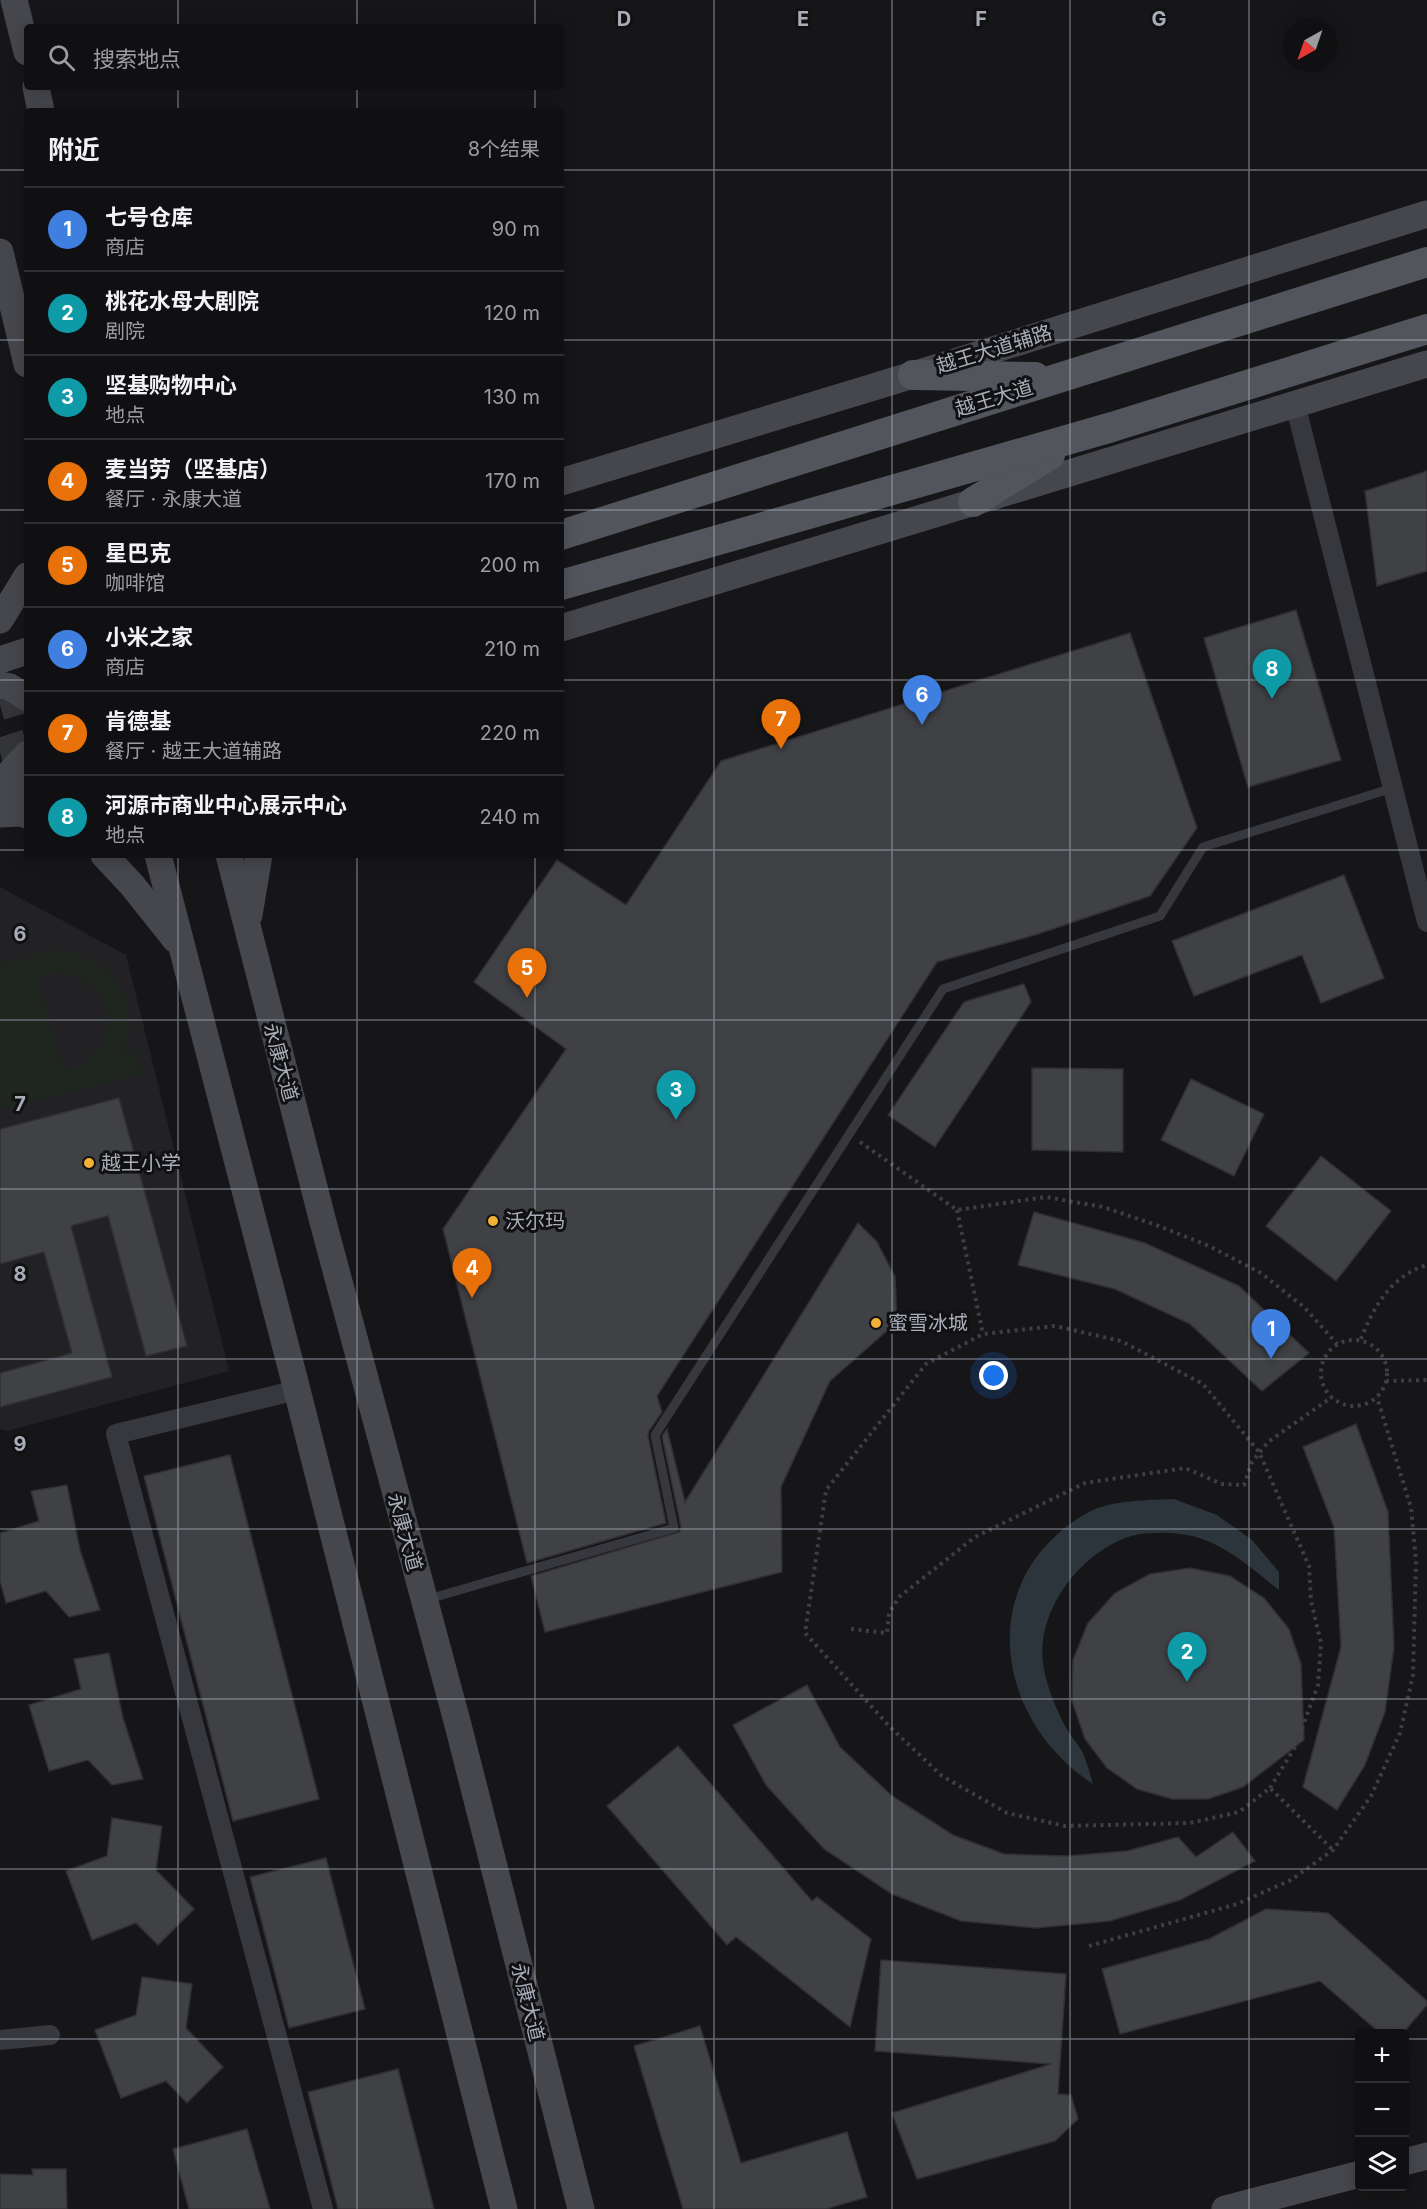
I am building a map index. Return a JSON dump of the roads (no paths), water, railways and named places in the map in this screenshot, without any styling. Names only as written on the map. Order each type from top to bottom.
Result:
[{"type":"main road","points":[[14,0],[24,40]]},
{"type":"main road","points":[[37,90],[40,108]]},
{"type":"main road","name":"越王大道辅路","points":[[564,481],[914,375],[1427,214]]},
{"type":"main road","points":[[0,252],[24,351]]},
{"type":"main road","name":"越王大道","points":[[564,534],[1427,262]]},
{"type":"main road","points":[[564,584],[1081,436],[1427,330]]},
{"type":"main road","points":[[564,627],[1427,364]]},
{"type":"main road","points":[[914,375],[1062,377]]},
{"type":"main road","points":[[973,502],[1081,436]]},
{"type":"main road","points":[[0,620],[24,581]]},
{"type":"main road","points":[[0,660],[24,652]]},
{"type":"main road","points":[[0,685],[10,687],[24,696]]},
{"type":"main road","points":[[0,779],[7,776],[24,757]]},
{"type":"main road","points":[[0,796],[24,789]]},
{"type":"main road","points":[[0,814],[24,814]]},
{"type":"main road","points":[[107,858],[132,885],[182,949]]},
{"type":"main road","points":[[159,858],[297,1390],[504,2209]]},
{"type":"main road","name":"永康大道","points":[[230,858],[246,928],[464,1748],[581,2209]]},
{"type":"main road","points":[[246,928],[258,858]]},
{"type":"main road","points":[[1409,2161],[1427,2156]]},
{"type":"main road","points":[[1225,2209],[1355,2175]]},
{"type":"street","points":[[1295,404],[1427,922]]},
{"type":"street","points":[[297,1390],[117,1434],[323,2209]]},
{"type":"street","points":[[0,2040],[50,2035]]},
{"type":"lane","points":[[423,1600],[674,1528],[655,1435],[942,988],[1160,916],[1203,847],[1393,788]]},
{"type":"tunnel","points":[[0,705],[24,698]]},
{"type":"tunnel","points":[[0,753],[24,745]]},
{"type":"place","name":"河源市商业中心展示中心","points":[[1272,699]]},
{"type":"place","name":"小米之家","points":[[922,725]]},
{"type":"place","name":"肯德基","points":[[781,749]]},
{"type":"place","name":"星巴克","points":[[527,998]]},
{"type":"place","name":"坚基购物中心","points":[[676,1120]]},
{"type":"place","name":"越王小学","points":[[89,1163]]},
{"type":"place","name":"沃尔玛","points":[[493,1221]]},
{"type":"place","name":"麦当劳（坚基店）","points":[[472,1298]]},
{"type":"place","name":"蜜雪冰城","points":[[876,1323]]},
{"type":"place","name":"七号仓库","points":[[1271,1359]]},
{"type":"place","name":"桃花水母大剧院","points":[[1187,1682]]}]
